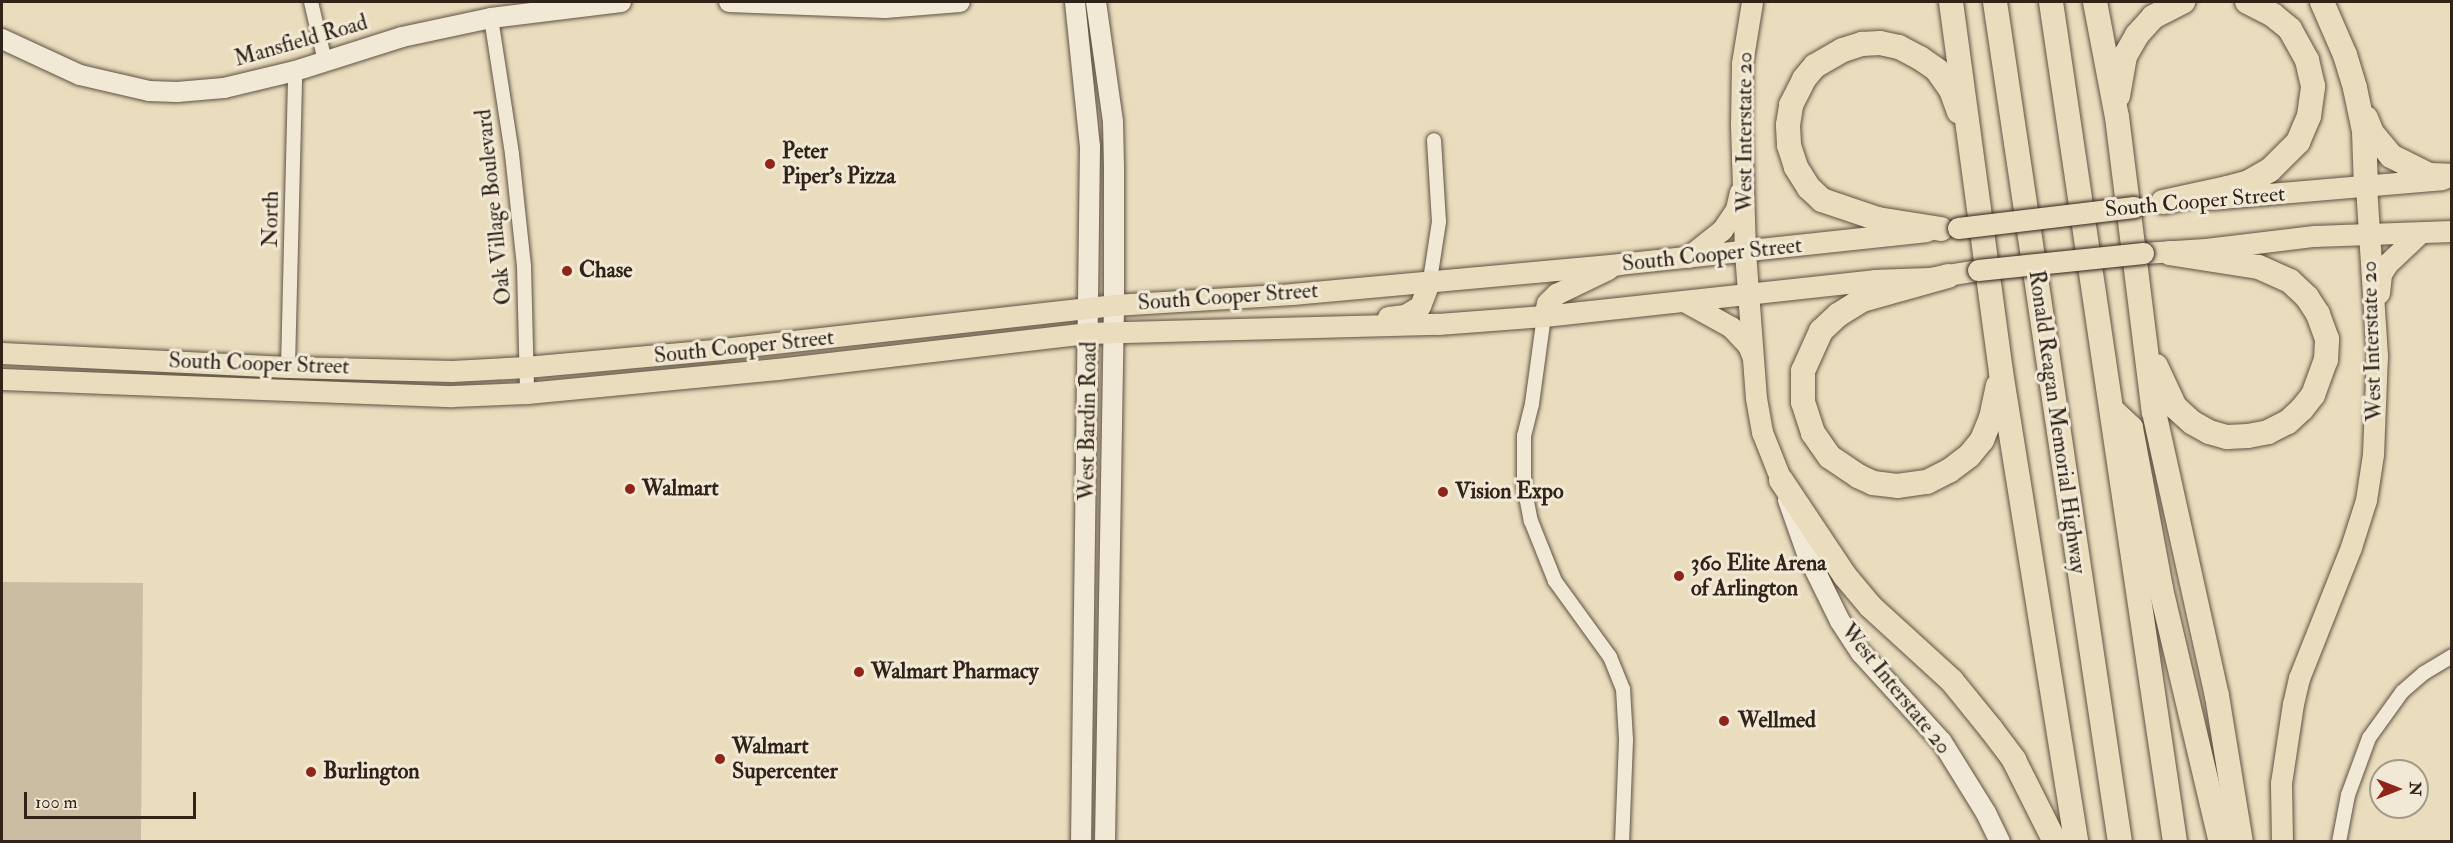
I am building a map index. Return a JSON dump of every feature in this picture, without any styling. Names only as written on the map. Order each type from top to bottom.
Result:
[{"type":"highway","points":[[1951,2],[2001,372],[2076,842]]},
{"type":"highway","name":"Ronald Reagan Memorial Highway","points":[[1995,2],[2120,842]]},
{"type":"highway","points":[[2051,2],[2175,842]]},
{"type":"highway","points":[[2095,2],[2117,117],[2154,412],[2217,696],[2241,842]]},
{"type":"highway","points":[[2117,117],[2119,83],[2125,56],[2137,34],[2153,17],[2183,2]]},
{"type":"highway","points":[[2163,202],[2249,182],[2270,170],[2298,142],[2309,116],[2313,86],[2307,60],[2290,29],[2273,15],[2247,2]]},
{"type":"highway","points":[[2322,2],[2345,55],[2372,133],[2391,156],[2408,167],[2429,175],[2451,177]]},
{"type":"highway","points":[[1949,229],[1854,212],[1822,200],[1809,188],[1796,167],[1789,146],[1788,125],[1791,105],[1804,79],[1826,59],[1862,44],[1880,44],[1899,48],[1920,58],[1937,70],[1951,90],[1964,124],[1976,176]]},
{"type":"highway","points":[[2355,88],[2364,130],[2366,187]]},
{"type":"highway","points":[[2139,299],[2157,370],[2166,391],[2175,407],[2193,423],[2209,432],[2227,437],[2268,432],[2288,422],[2313,395],[2326,360],[2327,339],[2318,314],[2307,297],[2290,281],[2258,267],[2170,253]]},
{"type":"highway","points":[[1948,276],[1862,300],[1838,315],[1821,331],[1803,371],[1803,402],[1813,433],[1830,457],[1873,483],[1897,486],[1927,482],[1949,471],[1969,456],[1982,440],[1991,418],[2001,372]]},
{"type":"highway","points":[[2112,410],[2131,428],[2163,600],[2221,842]]},
{"type":"highway","points":[[1781,480],[1845,576],[1870,606],[1952,681],[1991,729],[2014,760],[2055,842]]},
{"type":"main road","name":"Mansfield Road","points":[[2,39],[80,75],[149,91],[224,88],[295,71],[402,37],[491,18],[621,2]]},
{"type":"main road","points":[[729,2],[885,8],[960,2]]},
{"type":"main road","name":"West Bardin Road","points":[[1075,2],[1090,146],[1081,842]]},
{"type":"main road","name":"West Bardin Road","points":[[1096,2],[1113,122],[1114,305],[1105,842]]},
{"type":"main road","name":"West Interstate 20","points":[[1752,2],[1742,63],[1743,180],[1745,252],[1756,398],[1762,432],[1807,554],[1840,621],[1861,653],[1942,742],[1986,813],[2000,842]]},
{"type":"main road","name":"South Cooper Street","points":[[2,353],[452,371],[527,367],[711,350],[1114,305],[1281,295],[1687,258],[1949,229],[2163,202],[2366,187],[2451,177]]},
{"type":"main road","points":[[1687,258],[1722,230],[1736,208],[1743,180]]},
{"type":"main road","name":"West Interstate 20","points":[[2282,842],[2281,783],[2299,678],[2351,548],[2366,500],[2373,454],[2375,333],[2366,187]]},
{"type":"main road","points":[[2375,333],[2381,274],[2388,263],[2440,230]]},
{"type":"main road","name":"South Cooper Street","points":[[2,379],[452,396],[527,393],[766,370],[1087,333],[1438,324],[1544,316],[1874,280],[1948,276],[1978,270],[2143,253],[2170,253],[2314,236],[2440,230]]},
{"type":"main road","points":[[1544,316],[1547,303],[1556,294],[1619,264]]},
{"type":"main road","points":[[1331,327],[1405,315],[1420,306],[1430,280]]},
{"type":"main road","points":[[1684,301],[1731,327],[1748,345],[1753,357]]},
{"type":"main road","points":[[74,382],[95,370],[166,372],[175,361]]},
{"type":"main road","points":[[204,387],[206,376],[211,374],[263,375],[286,366]]},
{"type":"main road","points":[[1084,636],[1109,634]]},
{"type":"street","points":[[311,2],[325,61]]},
{"type":"street","name":"Oak Village Boulevard","points":[[491,18],[513,166],[524,266],[527,393]]},
{"type":"street","name":"North","points":[[286,366],[295,71]]},
{"type":"street","points":[[1430,280],[1439,222],[1434,140]]},
{"type":"street","points":[[1544,316],[1532,404],[1524,436],[1524,486],[1531,521],[1555,581],[1610,657],[1623,689],[1626,740],[1622,842]]},
{"type":"street","points":[[2338,842],[2346,799],[2369,738],[2402,692],[2424,673],[2451,656]]},
{"type":"shaded area","points":[[2,582],[143,583],[141,841],[2,841]]},
{"type":"place","name":"Peter Piper's Pizza","points":[[770,164]]},
{"type":"place","name":"Chase","points":[[567,271]]},
{"type":"place","name":"Walmart","points":[[630,489]]},
{"type":"place","name":"Vision Expo","points":[[1443,492]]},
{"type":"place","name":"360 Elite Arena of Arlington","points":[[1679,576]]},
{"type":"place","name":"Walmart Pharmacy","points":[[859,672]]},
{"type":"place","name":"Wellmed","points":[[1724,721]]},
{"type":"place","name":"Walmart Supercenter","points":[[720,759]]},
{"type":"place","name":"Burlington","points":[[311,772]]}]
